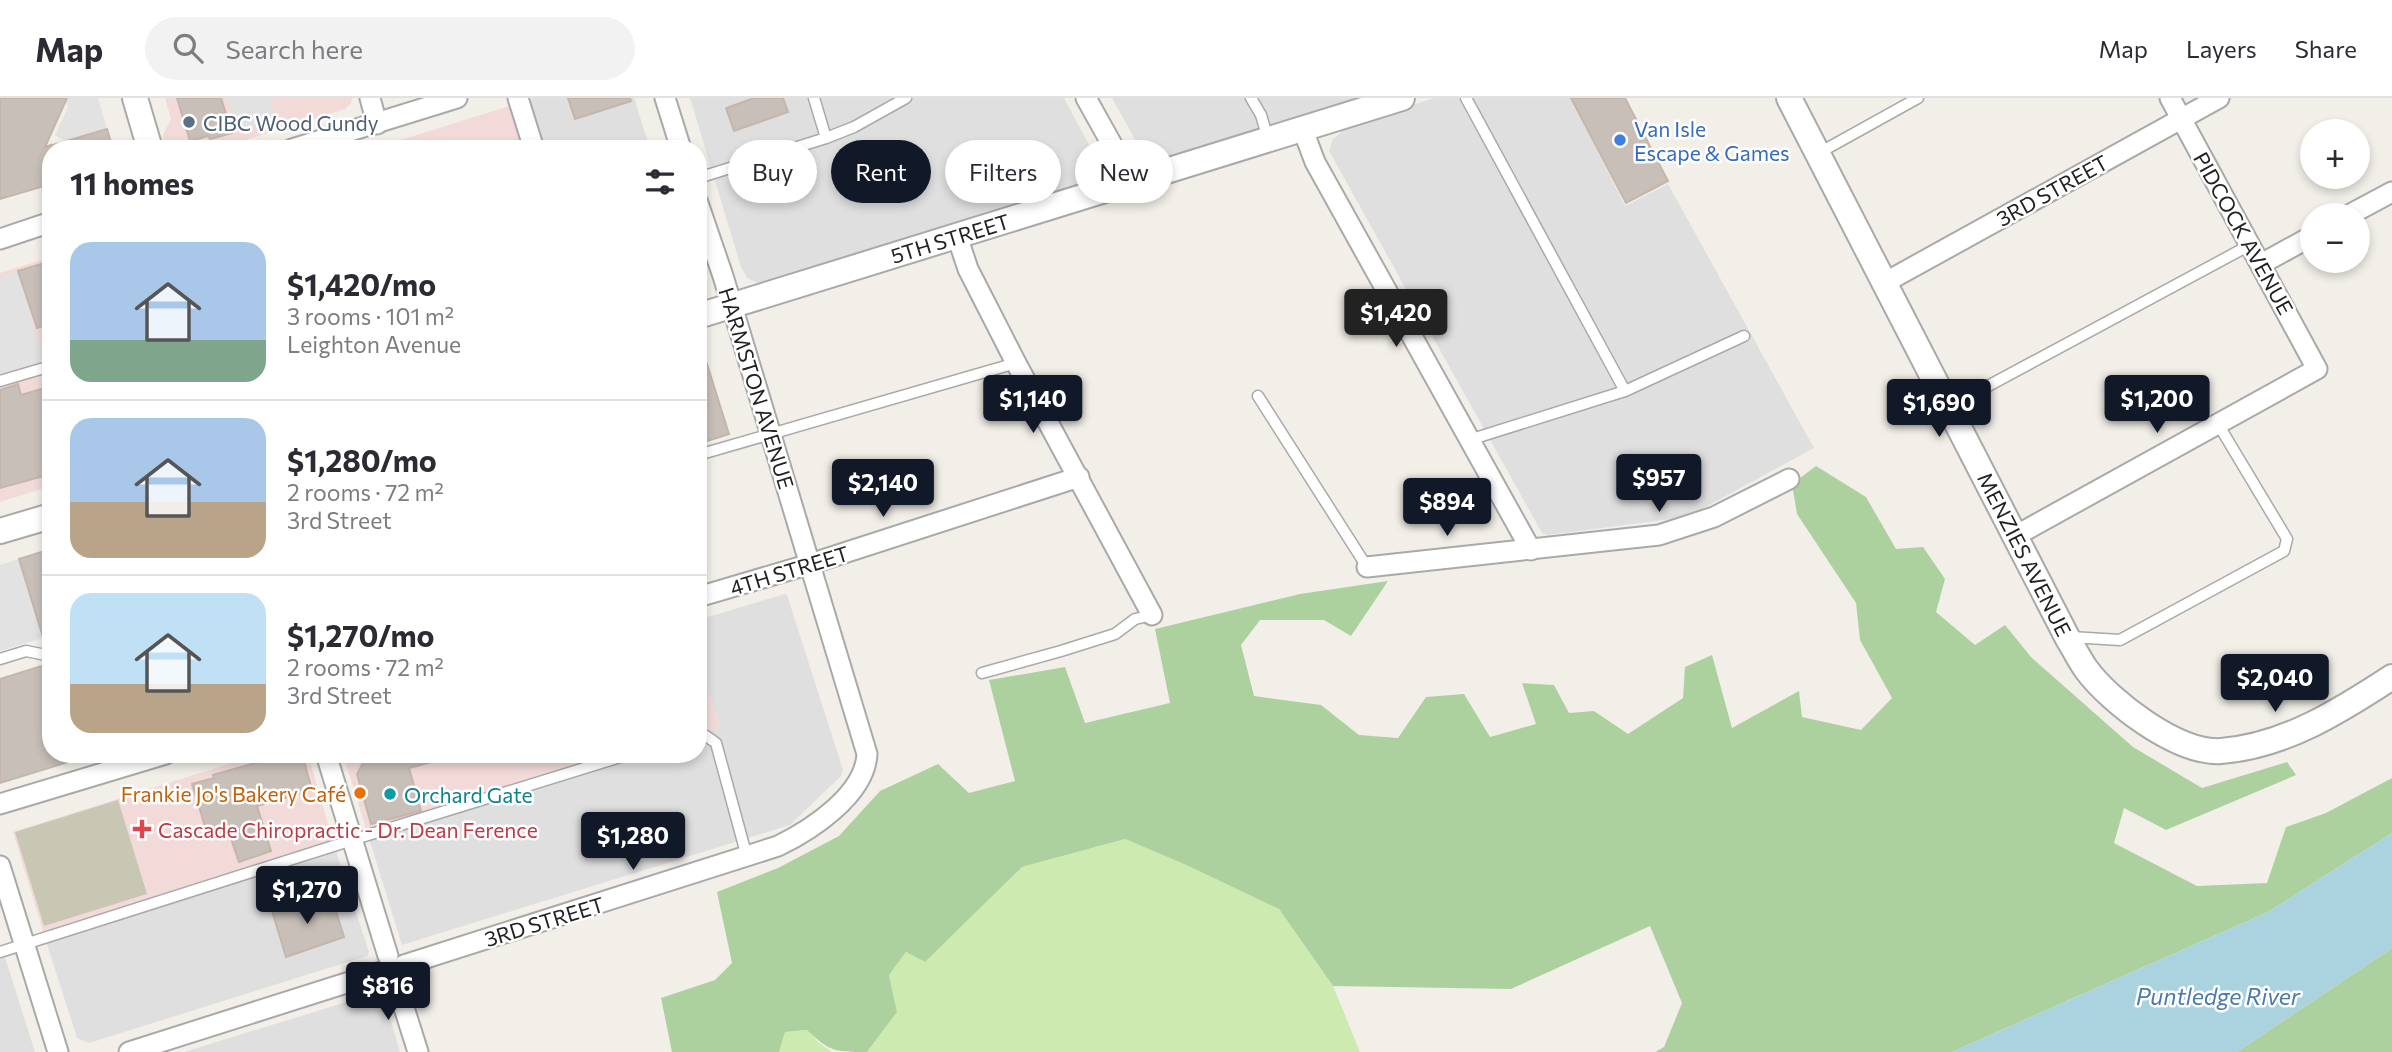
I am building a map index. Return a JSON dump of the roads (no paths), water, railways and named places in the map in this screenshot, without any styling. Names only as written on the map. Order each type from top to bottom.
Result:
[{"type":"street","points":[[135,98],[147,140]]},
{"type":"street","points":[[370,98],[377,124]]},
{"type":"street","points":[[323,140],[457,98]]},
{"type":"street","points":[[517,98],[531,140]]},
{"type":"street","points":[[665,98],[678,140]]},
{"type":"street","points":[[1086,98],[1109,140]]},
{"type":"street","name":"5TH STREET","points":[[1173,170],[1402,98]]},
{"type":"street","name":"MENZIES AVENUE","points":[[1789,98],[2067,637],[2087,671],[2130,713],[2152,728],[2188,745],[2219,751],[2293,733],[2320,721],[2392,677]]},
{"type":"street","name":"PIDCOCK AVENUE","points":[[2170,98],[2317,369],[2218,424]]},
{"type":"street","name":"3RD STREET","points":[[1884,283],[2219,98]]},
{"type":"street","points":[[1303,130],[1315,162],[1531,550]]},
{"type":"street","points":[[2370,204],[2392,192]]},
{"type":"street","name":"5TH STREET","points":[[707,313],[1075,199]]},
{"type":"street","points":[[0,239],[42,225]]},
{"type":"street","name":"HARMSTON AVENUE","points":[[707,231],[867,754],[863,776]]},
{"type":"street","points":[[957,236],[968,269],[1016,363],[1152,615]]},
{"type":"street","points":[[2261,264],[2300,243]]},
{"type":"street","points":[[2015,536],[2218,424]]},
{"type":"street","name":"4TH STREET","points":[[707,594],[1079,478]]},
{"type":"street","points":[[1367,567],[1659,535],[1714,517],[1789,479]]},
{"type":"street","points":[[0,531],[42,519]]},
{"type":"street","points":[[0,804],[136,763]]},
{"type":"street","points":[[329,763],[418,1052]]},
{"type":"street","name":"3RD STREET","points":[[129,1052],[747,858],[778,846],[811,828],[830,813],[863,776]]},
{"type":"street","points":[[0,866],[58,1052]]},
{"type":"lane","points":[[814,98],[827,138]]},
{"type":"lane","points":[[707,175],[827,138],[854,127],[906,98]]},
{"type":"lane","points":[[1251,98],[1261,115],[1269,141]]},
{"type":"lane","points":[[1466,98],[1625,391]]},
{"type":"lane","points":[[1817,154],[1918,98]]},
{"type":"lane","points":[[1948,407],[2250,245]]},
{"type":"lane","points":[[1469,440],[1625,391],[1744,336]]},
{"type":"lane","points":[[707,452],[1016,363]]},
{"type":"lane","points":[[0,381],[42,369]]},
{"type":"lane","points":[[1258,397],[1367,567]]},
{"type":"lane","points":[[2067,637],[2120,640],[2284,551],[2287,539],[2218,424]]},
{"type":"lane","points":[[982,673],[1115,634],[1135,619],[1152,615]]},
{"type":"lane","points":[[0,659],[26,651],[42,654]]},
{"type":"lane","points":[[707,737],[716,743],[747,858]]},
{"type":"lane","points":[[0,952],[601,763]]},
{"type":"water","name":"Puntledge River","points":[[2392,833],[2392,948],[2237,1052],[1952,1052],[2268,912]]},
{"type":"place","name":"CIBC Wood Gundy","points":[[189,122]]},
{"type":"place","name":"Van Isle Escape & Games","points":[[1620,140]]},
{"type":"place","name":"Frankie Jo's Bakery Café","points":[[360,793]]},
{"type":"place","name":"Orchard Gate","points":[[390,794]]},
{"type":"place","name":"Cascade Chiropractic - Dr. Dean Ference","points":[[142,829]]}]
